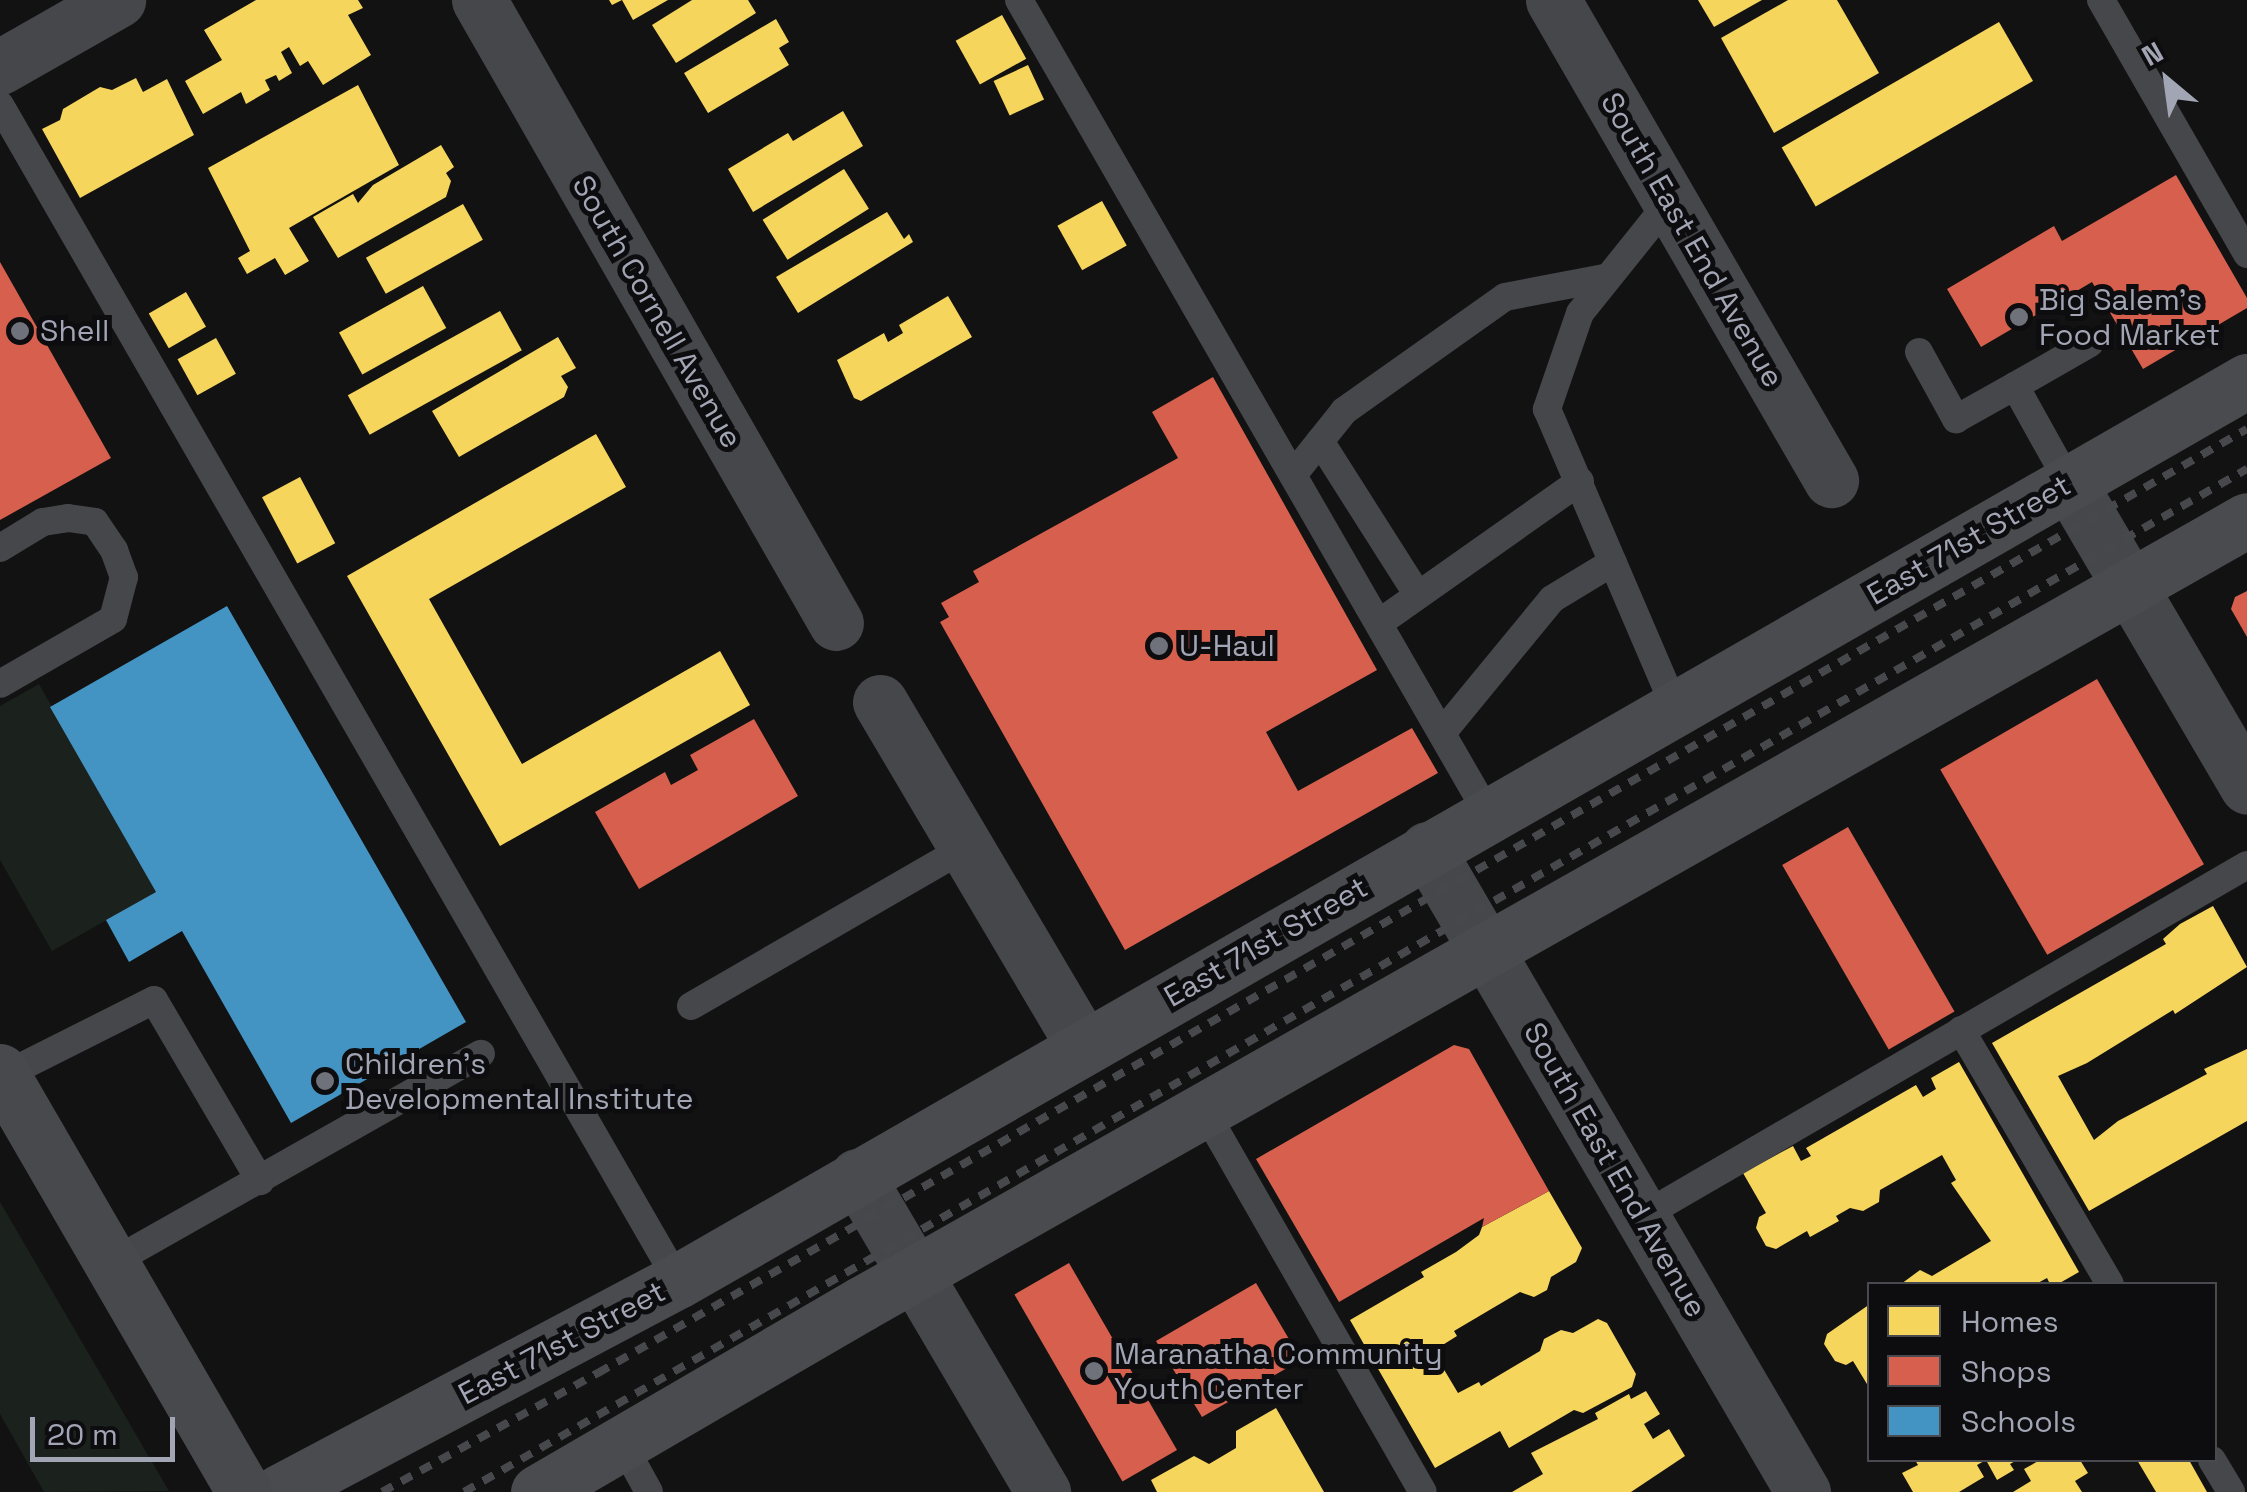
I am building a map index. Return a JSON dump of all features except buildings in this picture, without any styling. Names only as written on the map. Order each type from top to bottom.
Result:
[{"type":"highway","points":[[2,1074],[244,1492]]},
{"type":"main road","name":"East 71st Street","points":[[279,1492],[678,1281],[2247,381]]},
{"type":"main road","points":[[561,1485],[621,1441],[2247,520]]},
{"type":"street","points":[[0,67],[118,0]]},
{"type":"street","name":"South Cornell Avenue","points":[[479,0],[836,623]]},
{"type":"street","name":"South East End Avenue","points":[[1553,0],[1831,480]]},
{"type":"street","points":[[2070,482],[2247,786]]},
{"type":"street","points":[[880,702],[1084,1047]]},
{"type":"street","name":"South East End Avenue","points":[[1427,849],[1803,1492]]},
{"type":"street","points":[[857,1176],[1043,1492]]},
{"type":"lane","points":[[1019,0],[1488,814]]},
{"type":"lane","points":[[2100,0],[2247,254]]},
{"type":"lane","points":[[0,105],[678,1281]]},
{"type":"lane","points":[[1669,202],[1604,278],[1580,314],[1547,409],[1676,710]]},
{"type":"lane","points":[[1293,475],[1344,410],[1505,297],[1604,278]]},
{"type":"lane","points":[[1919,352],[1956,419],[2090,343]]},
{"type":"lane","points":[[2015,386],[2070,482]]},
{"type":"lane","points":[[1320,441],[1417,594]]},
{"type":"lane","points":[[1379,623],[1580,481]]},
{"type":"lane","points":[[0,548],[44,522],[68,518],[95,522],[114,550],[124,577],[113,619],[0,684]]},
{"type":"lane","points":[[1442,733],[1552,599],[1613,562]]},
{"type":"lane","points":[[691,1006],[966,848]]},
{"type":"lane","points":[[1642,1217],[2247,864]]},
{"type":"lane","points":[[2,1074],[154,1000],[260,1180]]},
{"type":"lane","points":[[1961,1030],[2109,1282]]},
{"type":"lane","points":[[112,1263],[481,1054]]},
{"type":"lane","points":[[1204,1110],[1423,1492]]},
{"type":"lane","points":[[621,1441],[649,1492]]},
{"type":"lane","points":[[2213,1462],[2232,1492]]},
{"type":"shaded area","points":[[39,684],[156,892],[52,951],[0,860],[0,706]]},
{"type":"shaded area","points":[[0,1202],[169,1491],[44,1492],[0,1414]]},
{"type":"railway","points":[[382,1492],[598,1373],[2247,429]]},
{"type":"railway","points":[[464,1492],[2247,469]]},
{"type":"place","name":"Big Salem's Food Market","points":[[2019,317]]},
{"type":"place","name":"Shell","points":[[20,331]]},
{"type":"place","name":"U-Haul","points":[[1159,646]]},
{"type":"place","name":"Children's Developmental Institute","points":[[325,1081]]},
{"type":"place","name":"Maranatha Community Youth Center","points":[[1094,1371]]}]
